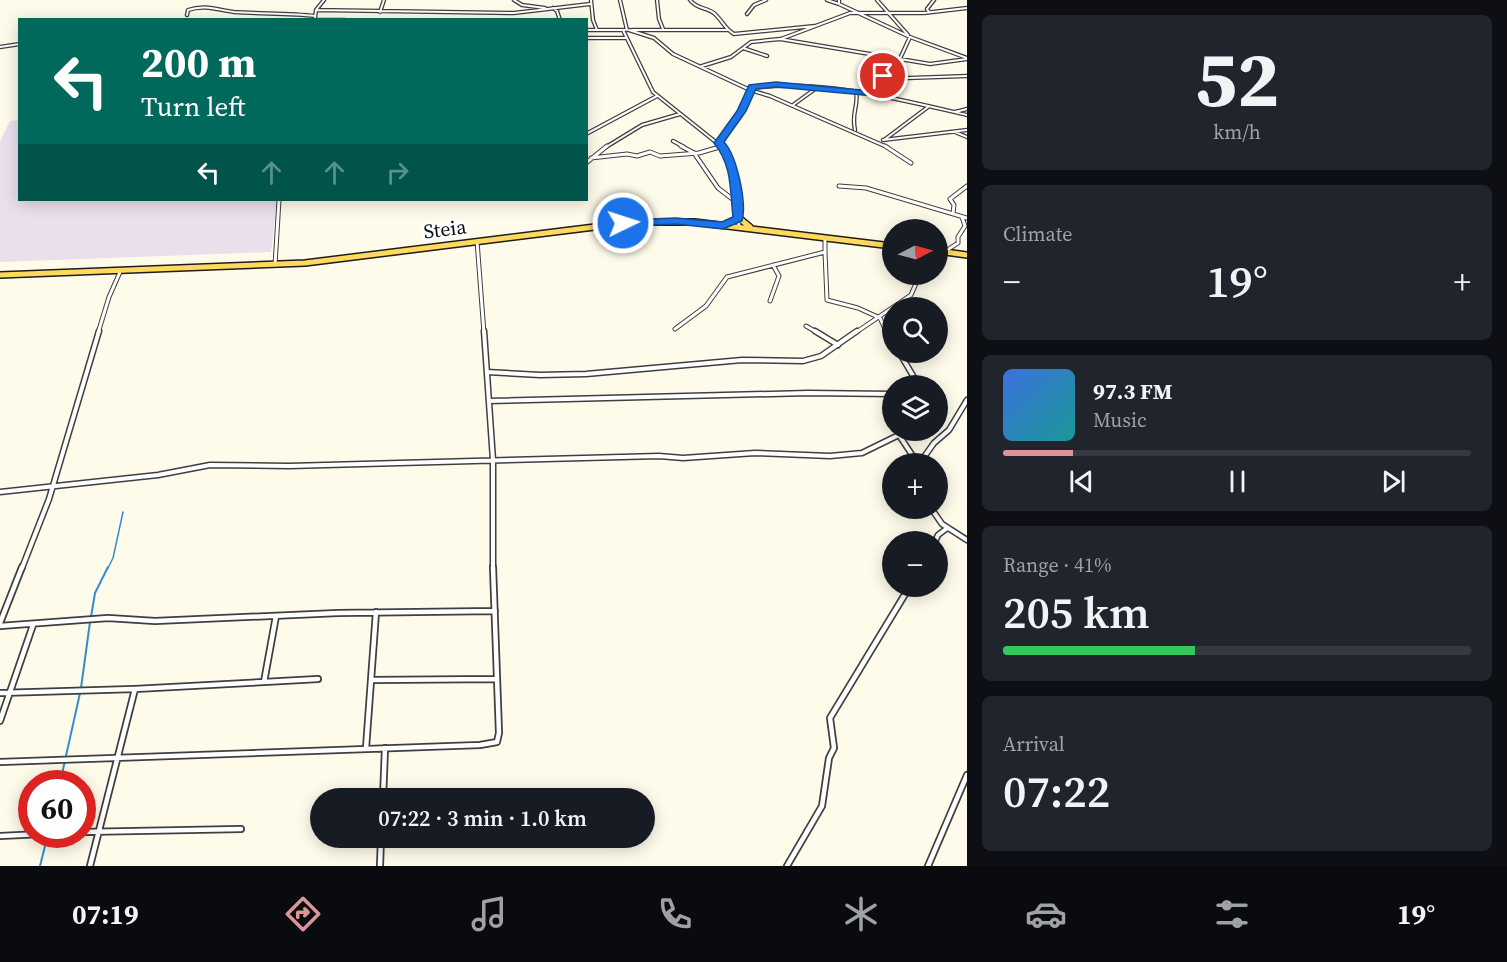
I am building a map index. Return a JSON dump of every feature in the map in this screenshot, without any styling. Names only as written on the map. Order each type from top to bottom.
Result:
[{"type":"main road","points":[[723,225],[739,218],[752,228]]},
{"type":"main road","name":"Steia","points":[[0,275],[275,266],[635,222],[676,221],[723,225],[882,245]]},
{"type":"main road","points":[[948,252],[967,255]]},
{"type":"street","points":[[187,15],[188,9],[200,6],[236,12],[284,12],[314,18],[316,10],[324,0]]},
{"type":"street","points":[[380,12],[384,0]]},
{"type":"street","points":[[514,0],[522,5],[551,8],[557,11],[559,18]]},
{"type":"street","points":[[620,0],[626,30],[625,38],[651,89],[723,146],[732,164],[739,227]]},
{"type":"street","points":[[657,0],[658,19],[663,29]]},
{"type":"street","points":[[690,0],[694,6],[715,13],[727,30],[734,34],[817,26]]},
{"type":"street","points":[[747,14],[754,5],[766,0]]},
{"type":"street","points":[[826,0],[910,37],[967,58]]},
{"type":"street","points":[[877,0],[910,37]]},
{"type":"street","points":[[929,12],[927,9],[934,0]]},
{"type":"street","points":[[316,10],[493,13],[591,2],[597,30]]},
{"type":"street","points":[[780,39],[844,15],[929,12],[967,8]]},
{"type":"street","points":[[588,30],[727,30]]},
{"type":"street","points":[[626,30],[654,39],[673,54],[750,90],[881,141],[911,163]]},
{"type":"street","points":[[864,93],[870,83],[890,72],[906,51],[910,37]]},
{"type":"street","points":[[588,38],[625,38]]},
{"type":"street","points":[[701,66],[731,57],[742,47],[757,40],[780,39],[899,60],[938,64],[967,58]]},
{"type":"street","points":[[0,47],[18,44]]},
{"type":"street","points":[[742,47],[767,56]]},
{"type":"street","points":[[880,79],[967,76]]},
{"type":"street","points":[[719,143],[742,111],[750,90],[754,87],[772,85],[882,94],[967,115]]},
{"type":"street","points":[[792,105],[816,89]]},
{"type":"street","points":[[855,130],[852,116],[858,100],[856,93]]},
{"type":"street","points":[[588,133],[657,96]]},
{"type":"street","points":[[881,141],[929,106]]},
{"type":"street","points":[[955,112],[967,109]]},
{"type":"street","points":[[588,161],[626,133],[646,122],[681,114]]},
{"type":"street","points":[[954,132],[967,130]]},
{"type":"street","points":[[881,141],[919,137],[941,131],[967,136]]},
{"type":"street","points":[[673,141],[694,153],[718,188],[736,201]]},
{"type":"street","points":[[591,158],[627,154],[637,156],[650,152],[660,156],[694,153],[723,146]]},
{"type":"street","points":[[839,186],[867,188],[967,218]]},
{"type":"street","points":[[953,213],[954,205],[950,200],[967,186]]},
{"type":"street","points":[[275,266],[279,201]]},
{"type":"street","points":[[948,250],[957,243],[965,226],[962,216]]},
{"type":"street","points":[[825,238],[827,300],[853,306],[877,317],[882,326]]},
{"type":"street","points":[[0,762],[118,756],[275,753],[309,749],[480,745],[497,742],[499,733],[496,679],[493,460],[477,241]]},
{"type":"street","points":[[675,329],[706,306],[726,277],[825,252]]},
{"type":"street","points":[[770,301],[778,276],[773,265]]},
{"type":"street","points":[[120,272],[109,297],[52,488],[0,625],[33,625],[108,618],[155,621],[376,612],[495,611]]},
{"type":"street","points":[[487,372],[540,375],[586,374],[742,360],[803,361],[821,356],[838,345],[911,295],[915,285]]},
{"type":"street","points":[[806,326],[838,345]]},
{"type":"street","points":[[489,401],[807,393],[882,394]]},
{"type":"street","points":[[926,453],[949,430],[967,400]]},
{"type":"street","points":[[0,492],[158,475],[210,465],[300,466],[659,456],[683,458],[755,453],[841,455],[862,453],[887,441]]},
{"type":"street","points":[[939,519],[946,529],[967,540]]},
{"type":"street","points":[[787,866],[822,806],[829,758],[834,748],[830,718],[903,597]]},
{"type":"street","points":[[366,748],[376,612]]},
{"type":"street","points":[[264,682],[276,616]]},
{"type":"street","points":[[0,721],[33,625]]},
{"type":"street","points":[[372,680],[496,679]]},
{"type":"street","points":[[0,693],[135,690],[318,680]]},
{"type":"street","points":[[90,866],[135,690]]},
{"type":"street","points":[[383,788],[385,748]]},
{"type":"street","points":[[928,866],[967,774]]},
{"type":"street","points":[[96,831],[241,829]]},
{"type":"street","points":[[0,836],[18,835]]},
{"type":"street","points":[[380,866],[381,848]]},
{"type":"shaded area","points":[[18,120],[18,201],[277,201],[271,252],[0,262],[0,141],[10,121]]},
{"type":"waterway","points":[[108,568],[113,558],[123,512]]},
{"type":"waterway","points":[[91,617],[95,593],[108,567]]},
{"type":"waterway","points":[[81,688],[90,622]]},
{"type":"waterway","points":[[63,770],[80,693]]},
{"type":"waterway","points":[[40,866],[44,848]]},
{"type":"route","points":[[623,223],[676,221],[723,225],[739,218],[732,164],[724,147],[719,143],[742,111],[753,87],[776,85],[864,93],[870,83],[883,76]]}]
